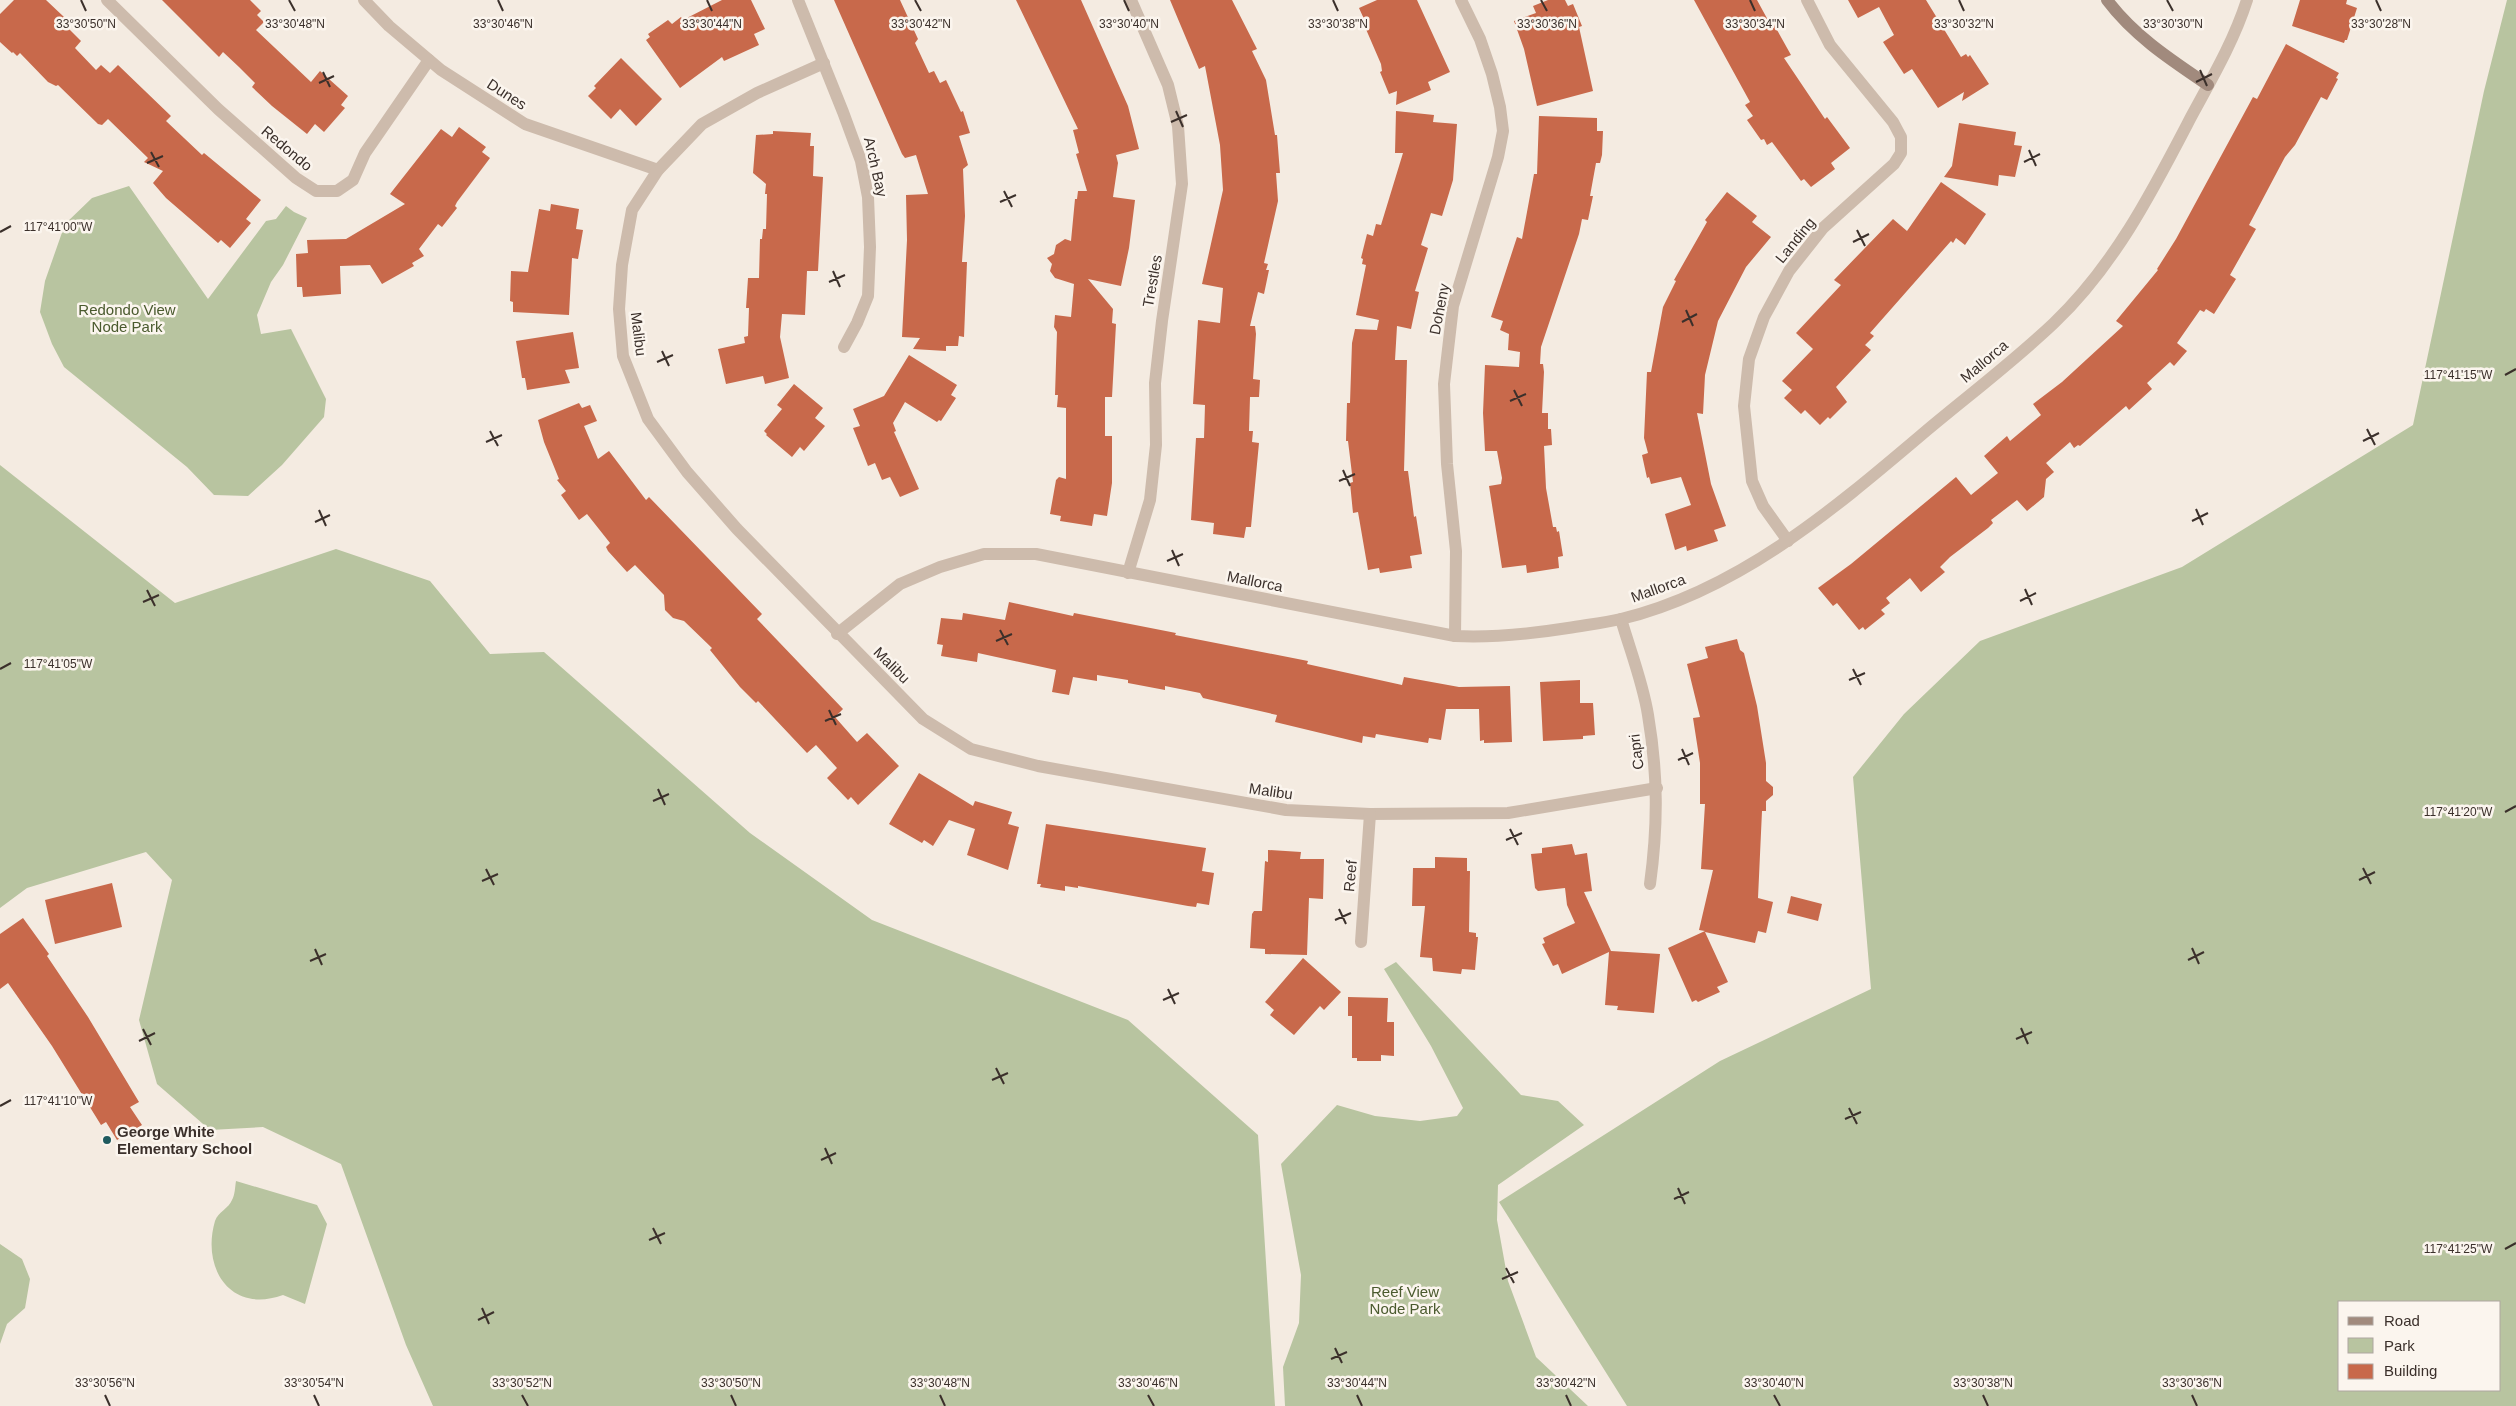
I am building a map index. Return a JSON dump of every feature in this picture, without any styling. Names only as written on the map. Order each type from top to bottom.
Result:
[{"type":"street","name":"Redondo","points":[[106,0],[218,109],[296,178],[316,191],[337,191],[353,180],[365,153],[429,60]]},
{"type":"street","name":"Dunes","points":[[364,0],[389,26],[429,60],[525,124],[658,170]]},
{"type":"street","name":"Arch Bay","points":[[798,0],[861,161],[868,197],[870,246],[868,296],[857,323],[844,347]]},
{"type":"street","name":"Trestles","points":[[1128,573],[1150,500],[1156,445],[1157,365],[1182,184],[1178,126],[1168,86],[1132,0]]},
{"type":"street","name":"Doheny","points":[[1455,636],[1456,551],[1447,464],[1444,384],[1454,306],[1498,157],[1503,131],[1500,107],[1492,74],[1480,39],[1461,0]]},
{"type":"street","name":"Landing","points":[[1788,541],[1763,506],[1752,481],[1744,406],[1749,359],[1764,317],[1789,271],[1824,228],[1894,164],[1901,153],[1901,137],[1892,122],[1830,45],[1807,0]]},
{"type":"street","points":[[2107,0],[2121,18],[2157,50],[2208,85]]},
{"type":"street","name":"Mallorca","points":[[837,634],[900,584],[940,567],[984,554],[1036,554],[1455,636],[1486,638],[1542,632],[1621,619],[1676,601],[1716,582],[1788,541],[1870,478],[2055,322],[2103,267],[2133,226],[2208,85],[2242,16],[2247,0]]},
{"type":"street","name":"Malibu","points":[[824,63],[757,93],[702,124],[658,170],[632,210],[622,265],[619,309],[623,356],[648,419],[687,472],[736,529],[837,634],[923,719],[971,749],[1038,766],[1286,810],[1370,814],[1508,813],[1657,788]]},
{"type":"street","name":"Capri","points":[[1621,619],[1648,714],[1657,788],[1656,839],[1650,884]]},
{"type":"street","name":"Reef","points":[[1361,942],[1370,814]]},
{"type":"green space","points":[[2507,0],[2516,0],[2516,1406],[1627,1406],[1499,1202],[1720,1061],[1871,989],[1853,777],[1904,714],[1980,641],[2182,567],[2413,425],[2484,91]]},
{"type":"green space","name":"Redondo View Node Park","points":[[129,186],[208,299],[266,221],[276,219],[286,206],[307,218],[283,265],[271,282],[257,315],[261,334],[291,329],[326,399],[324,417],[282,465],[248,496],[214,495],[187,467],[64,367],[52,344],[40,312],[45,281],[65,224],[92,198]]},
{"type":"green space","points":[[0,465],[175,603],[336,549],[430,581],[490,654],[544,652],[750,833],[872,920],[1128,1020],[1258,1135],[1275,1406],[433,1406],[406,1345],[341,1164],[263,1127],[210,1130],[157,1084],[139,1020],[172,880],[146,852],[27,888],[0,908]]},
{"type":"green space","name":"Reef View Node Park","points":[[1396,962],[1521,1095],[1558,1101],[1584,1125],[1498,1185],[1497,1220],[1508,1281],[1536,1357],[1588,1406],[1285,1406],[1283,1367],[1299,1323],[1301,1275],[1281,1164],[1337,1105],[1375,1116],[1420,1121],[1457,1116],[1463,1108],[1431,1046],[1384,969]]},
{"type":"green space","points":[[236,1181],[317,1205],[327,1224],[305,1304],[283,1295],[265,1299],[248,1298],[235,1293],[224,1283],[217,1271],[212,1255],[215,1221],[218,1215],[231,1203]]},
{"type":"green space","points":[[0,1244],[22,1259],[30,1279],[25,1308],[7,1324],[0,1344]]},
{"type":"building","points":[[14,0],[46,0],[64,17],[60,20],[81,41],[75,48],[96,70],[101,65],[110,73],[118,65],[171,116],[166,121],[202,155],[204,153],[261,200],[246,219],[251,223],[230,248],[221,240],[218,243],[166,198],[153,183],[163,171],[144,162],[148,158],[108,119],[102,125],[98,124],[58,85],[56,86],[48,82],[20,53],[17,56],[0,42],[0,14]]},
{"type":"building","points":[[162,0],[250,0],[261,11],[257,15],[264,22],[256,30],[311,82],[320,71],[348,96],[341,105],[345,108],[324,132],[315,124],[307,134],[252,87],[255,83],[223,52],[219,57]]},
{"type":"building","points":[[722,0],[751,0],[765,29],[754,34],[759,45],[724,61],[722,57],[680,88],[646,40],[650,37],[648,34],[668,20],[672,24],[681,17],[683,20]]},
{"type":"building","points":[[834,0],[900,0],[918,39],[915,43],[929,73],[934,71],[940,83],[946,80],[961,112],[963,111],[970,133],[959,136],[968,165],[963,169],[965,216],[962,262],[967,262],[964,337],[959,336],[958,346],[946,346],[946,351],[913,349],[920,338],[902,337],[907,240],[906,195],[928,194],[916,155],[905,158],[902,154]]},
{"type":"building","points":[[1016,0],[1081,0],[1128,106],[1139,149],[1116,155],[1118,163],[1113,197],[1135,200],[1129,248],[1121,286],[1088,279],[1113,309],[1112,323],[1116,324],[1112,397],[1105,397],[1105,436],[1112,436],[1112,483],[1107,516],[1094,514],[1092,526],[1060,521],[1061,516],[1050,514],[1056,480],[1059,477],[1066,479],[1066,408],[1057,407],[1058,395],[1055,395],[1057,332],[1054,327],[1055,315],[1071,317],[1074,284],[1055,278],[1050,271],[1052,264],[1047,258],[1054,254],[1056,245],[1065,239],[1071,241],[1075,199],[1077,199],[1078,191],[1087,191],[1076,154],[1079,153],[1073,130],[1078,129]]},
{"type":"building","points":[[1170,0],[1232,0],[1257,49],[1252,51],[1266,80],[1275,135],[1277,135],[1280,173],[1276,173],[1278,201],[1264,263],[1268,264],[1266,270],[1269,270],[1264,294],[1258,292],[1250,326],[1255,326],[1256,334],[1253,379],[1260,380],[1259,397],[1250,397],[1249,431],[1253,431],[1252,442],[1259,443],[1251,527],[1246,527],[1244,538],[1213,534],[1214,523],[1191,520],[1196,438],[1204,438],[1205,405],[1193,404],[1198,320],[1220,323],[1223,288],[1202,284],[1223,190],[1220,145],[1205,66],[1199,69]]},
{"type":"building","points":[[1377,0],[1417,0],[1450,72],[1428,82],[1431,90],[1396,105],[1397,91],[1389,94],[1380,72],[1382,71],[1381,64],[1362,20],[1364,19],[1359,8]]},
{"type":"building","points":[[1548,0],[1565,0],[1568,6],[1573,4],[1582,26],[1579,27],[1593,91],[1537,106],[1524,49],[1514,21],[1536,13],[1533,6]]},
{"type":"building","points":[[1694,0],[1757,0],[1769,22],[1772,21],[1791,55],[1784,58],[1825,119],[1827,117],[1850,148],[1831,163],[1835,169],[1811,187],[1804,179],[1801,181],[1772,142],[1767,145],[1764,139],[1761,140],[1747,120],[1753,116],[1745,105],[1750,102]]},
{"type":"building","points":[[1848,0],[1926,0],[1961,57],[1966,54],[1968,57],[1970,55],[1989,84],[1962,101],[1964,92],[1938,108],[1912,69],[1904,74],[1883,42],[1894,35],[1879,7],[1858,18]]},
{"type":"building","points":[[2300,0],[2347,0],[2346,4],[2357,8],[2347,40],[2344,43],[2292,26]]},
{"type":"building","points":[[2286,44],[2339,73],[2336,78],[2338,79],[2327,100],[2321,97],[2295,145],[2285,157],[2249,225],[2256,229],[2230,275],[2236,279],[2214,314],[2206,309],[2204,312],[2200,310],[2177,343],[2187,351],[2174,366],[2170,362],[2147,383],[2152,389],[2129,410],[2126,406],[2080,446],[2078,445],[2074,448],[2070,442],[2046,463],[2054,472],[2046,479],[2044,497],[2027,511],[2017,500],[1991,520],[1993,523],[1988,528],[1950,557],[1940,567],[1945,572],[1921,592],[1910,578],[1886,598],[1890,603],[1881,610],[1885,614],[1865,630],[1863,627],[1859,630],[1837,603],[1833,606],[1818,588],[1851,564],[1956,477],[1971,495],[1998,473],[1984,456],[2007,436],[2010,441],[2041,415],[2033,404],[2062,382],[2123,326],[2116,321],[2158,270],[2253,97],[2257,99]]},
{"type":"building","points":[[621,58],[662,99],[636,126],[620,109],[611,119],[588,96],[596,88],[594,86]]},
{"type":"building","points":[[1396,111],[1434,115],[1433,122],[1457,124],[1453,180],[1442,216],[1431,213],[1421,245],[1428,248],[1415,291],[1419,292],[1411,329],[1397,326],[1395,360],[1407,360],[1404,471],[1408,471],[1414,517],[1416,516],[1422,554],[1410,556],[1412,568],[1380,573],[1379,568],[1368,570],[1358,512],[1353,513],[1350,483],[1353,482],[1348,441],[1346,441],[1347,403],[1350,403],[1352,343],[1355,329],[1377,330],[1379,320],[1356,315],[1366,265],[1362,264],[1363,259],[1361,258],[1367,234],[1373,236],[1376,224],[1381,225],[1403,153],[1395,153]]},
{"type":"building","points":[[1539,116],[1597,118],[1597,131],[1603,131],[1602,155],[1600,163],[1596,163],[1590,196],[1593,196],[1588,220],[1582,219],[1579,234],[1541,347],[1540,364],[1543,364],[1544,372],[1542,413],[1548,413],[1548,429],[1551,429],[1552,445],[1544,446],[1546,488],[1553,527],[1556,527],[1557,532],[1559,531],[1563,556],[1558,557],[1559,568],[1527,573],[1526,565],[1502,568],[1489,486],[1501,484],[1502,478],[1497,451],[1485,451],[1483,413],[1485,365],[1519,367],[1520,352],[1508,350],[1509,334],[1500,330],[1503,321],[1491,317],[1517,237],[1522,239],[1534,174],[1537,174]]},
{"type":"building","points":[[1959,123],[2016,132],[2014,145],[2022,146],[2015,177],[1999,175],[1998,186],[1944,177],[1952,166]]},
{"type":"building","points":[[459,127],[486,147],[482,152],[490,158],[457,202],[455,206],[457,208],[442,227],[438,224],[419,249],[424,256],[412,263],[414,266],[382,284],[370,265],[340,266],[341,294],[303,297],[302,287],[297,287],[296,254],[308,253],[307,240],[346,239],[405,204],[390,194],[441,129],[452,137]]},
{"type":"building","points":[[773,131],[811,133],[810,146],[814,146],[813,176],[823,177],[818,271],[807,271],[805,315],[782,314],[780,337],[789,378],[765,384],[763,376],[726,384],[718,349],[745,343],[744,337],[748,336],[749,308],[746,308],[748,278],[759,278],[760,239],[762,239],[763,229],[766,229],[766,184],[753,173],[756,135],[773,134]]},
{"type":"building","points":[[1941,182],[1986,214],[1965,245],[1956,238],[1953,243],[1951,241],[1870,333],[1874,336],[1865,345],[1871,350],[1836,387],[1847,402],[1830,419],[1828,417],[1820,425],[1805,410],[1801,414],[1784,398],[1792,390],[1782,381],[1813,349],[1796,333],[1841,285],[1834,280],[1893,219],[1907,231]]},
{"type":"building","points":[[1727,192],[1757,216],[1752,222],[1771,237],[1746,267],[1718,321],[1705,375],[1703,414],[1697,413],[1711,484],[1726,526],[1714,530],[1718,541],[1687,551],[1686,546],[1675,550],[1665,514],[1691,505],[1681,477],[1651,484],[1649,477],[1647,478],[1642,455],[1648,453],[1644,438],[1647,372],[1651,372],[1663,307],[1676,281],[1674,280],[1707,222],[1705,220]]},
{"type":"building","points":[[551,204],[579,209],[576,229],[583,230],[578,259],[572,258],[569,315],[513,312],[513,302],[510,301],[511,271],[528,272],[539,209],[550,211]]},
{"type":"building","points":[[573,332],[579,368],[565,370],[570,383],[527,390],[525,378],[522,378],[516,341]]},
{"type":"building","points":[[909,355],[957,385],[951,395],[956,398],[941,421],[937,422],[905,402],[893,423],[896,431],[894,432],[919,489],[900,497],[890,477],[882,480],[875,463],[868,466],[853,428],[860,426],[853,409],[884,396]]},
{"type":"building","points":[[794,384],[823,408],[815,418],[825,426],[804,451],[800,447],[792,457],[766,435],[764,431],[782,409],[777,405]]},
{"type":"building","points":[[579,403],[582,408],[590,405],[597,421],[584,426],[598,459],[609,451],[646,500],[649,497],[762,614],[757,619],[843,709],[835,717],[857,742],[867,733],[899,766],[858,805],[851,797],[848,800],[827,778],[837,768],[816,745],[807,753],[758,701],[756,703],[740,687],[710,650],[712,648],[684,621],[673,618],[665,610],[664,595],[635,565],[627,572],[608,551],[606,547],[610,543],[587,514],[579,520],[561,495],[566,491],[557,480],[559,479],[544,442],[538,420]]},
{"type":"building","points":[[1009,602],[1073,616],[1074,613],[1176,633],[1175,635],[1308,661],[1307,664],[1402,685],[1404,677],[1459,687],[1510,686],[1512,742],[1484,743],[1484,740],[1480,741],[1479,709],[1446,709],[1441,740],[1429,738],[1428,743],[1376,734],[1375,738],[1363,736],[1362,743],[1275,722],[1277,715],[1203,698],[1200,693],[1165,686],[1165,690],[1128,683],[1128,680],[1097,675],[1097,681],[1073,677],[1069,695],[1052,692],[1056,670],[978,653],[977,662],[941,656],[943,645],[937,644],[941,618],[962,620],[963,613],[1005,620]]},
{"type":"building","points":[[1737,639],[1740,650],[1744,653],[1757,706],[1766,763],[1766,781],[1773,787],[1773,795],[1766,801],[1766,811],[1762,811],[1758,898],[1773,902],[1766,933],[1758,931],[1755,943],[1705,932],[1728,982],[1717,987],[1720,992],[1698,1002],[1696,1000],[1692,1002],[1668,948],[1705,931],[1699,930],[1713,870],[1701,869],[1705,804],[1700,804],[1700,763],[1693,718],[1700,717],[1687,664],[1708,658],[1705,647]]},
{"type":"building","points":[[1580,680],[1580,703],[1593,703],[1595,735],[1583,736],[1583,739],[1543,741],[1540,682]]},
{"type":"building","points":[[919,773],[973,806],[975,801],[1012,812],[1008,824],[1019,827],[1008,870],[967,855],[975,829],[949,820],[933,846],[924,840],[922,843],[889,824]]},
{"type":"building","points":[[1046,824],[1206,848],[1202,871],[1214,873],[1209,905],[1197,903],[1196,907],[1188,906],[1078,886],[1078,888],[1065,886],[1065,891],[1040,887],[1041,884],[1037,884]]},
{"type":"building","points":[[1572,844],[1575,855],[1587,853],[1592,891],[1584,892],[1611,951],[1660,954],[1654,1013],[1617,1010],[1618,1006],[1605,1005],[1609,952],[1562,974],[1558,964],[1553,966],[1542,944],[1545,943],[1543,938],[1575,923],[1567,905],[1565,888],[1538,891],[1535,888],[1531,854],[1542,853],[1542,848]]},
{"type":"building","points":[[1268,850],[1301,852],[1300,859],[1324,859],[1323,899],[1309,898],[1307,955],[1265,954],[1265,949],[1250,948],[1252,914],[1254,911],[1262,911],[1265,861],[1268,862]]},
{"type":"building","points":[[1435,857],[1467,858],[1467,871],[1470,871],[1469,932],[1476,933],[1476,937],[1478,937],[1475,970],[1462,969],[1461,974],[1433,971],[1432,958],[1420,957],[1425,906],[1412,906],[1413,868],[1435,868]]},
{"type":"building","points":[[112,883],[122,927],[55,944],[45,900]]},
{"type":"building","points":[[1791,896],[1822,904],[1818,921],[1787,913]]},
{"type":"building","points":[[23,918],[49,954],[47,956],[88,1017],[139,1102],[130,1107],[142,1125],[117,1140],[106,1122],[101,1125],[52,1046],[8,983],[0,989],[0,934]]},
{"type":"building","points":[[1303,958],[1341,992],[1324,1010],[1320,1006],[1294,1035],[1270,1015],[1274,1010],[1265,1002]]},
{"type":"building","points":[[1348,997],[1388,998],[1387,1022],[1394,1022],[1394,1056],[1381,1055],[1381,1061],[1357,1061],[1357,1058],[1352,1058],[1352,1016],[1348,1016]]},
{"type":"place","name":"George White Elementary School","points":[[107,1140]]}]
